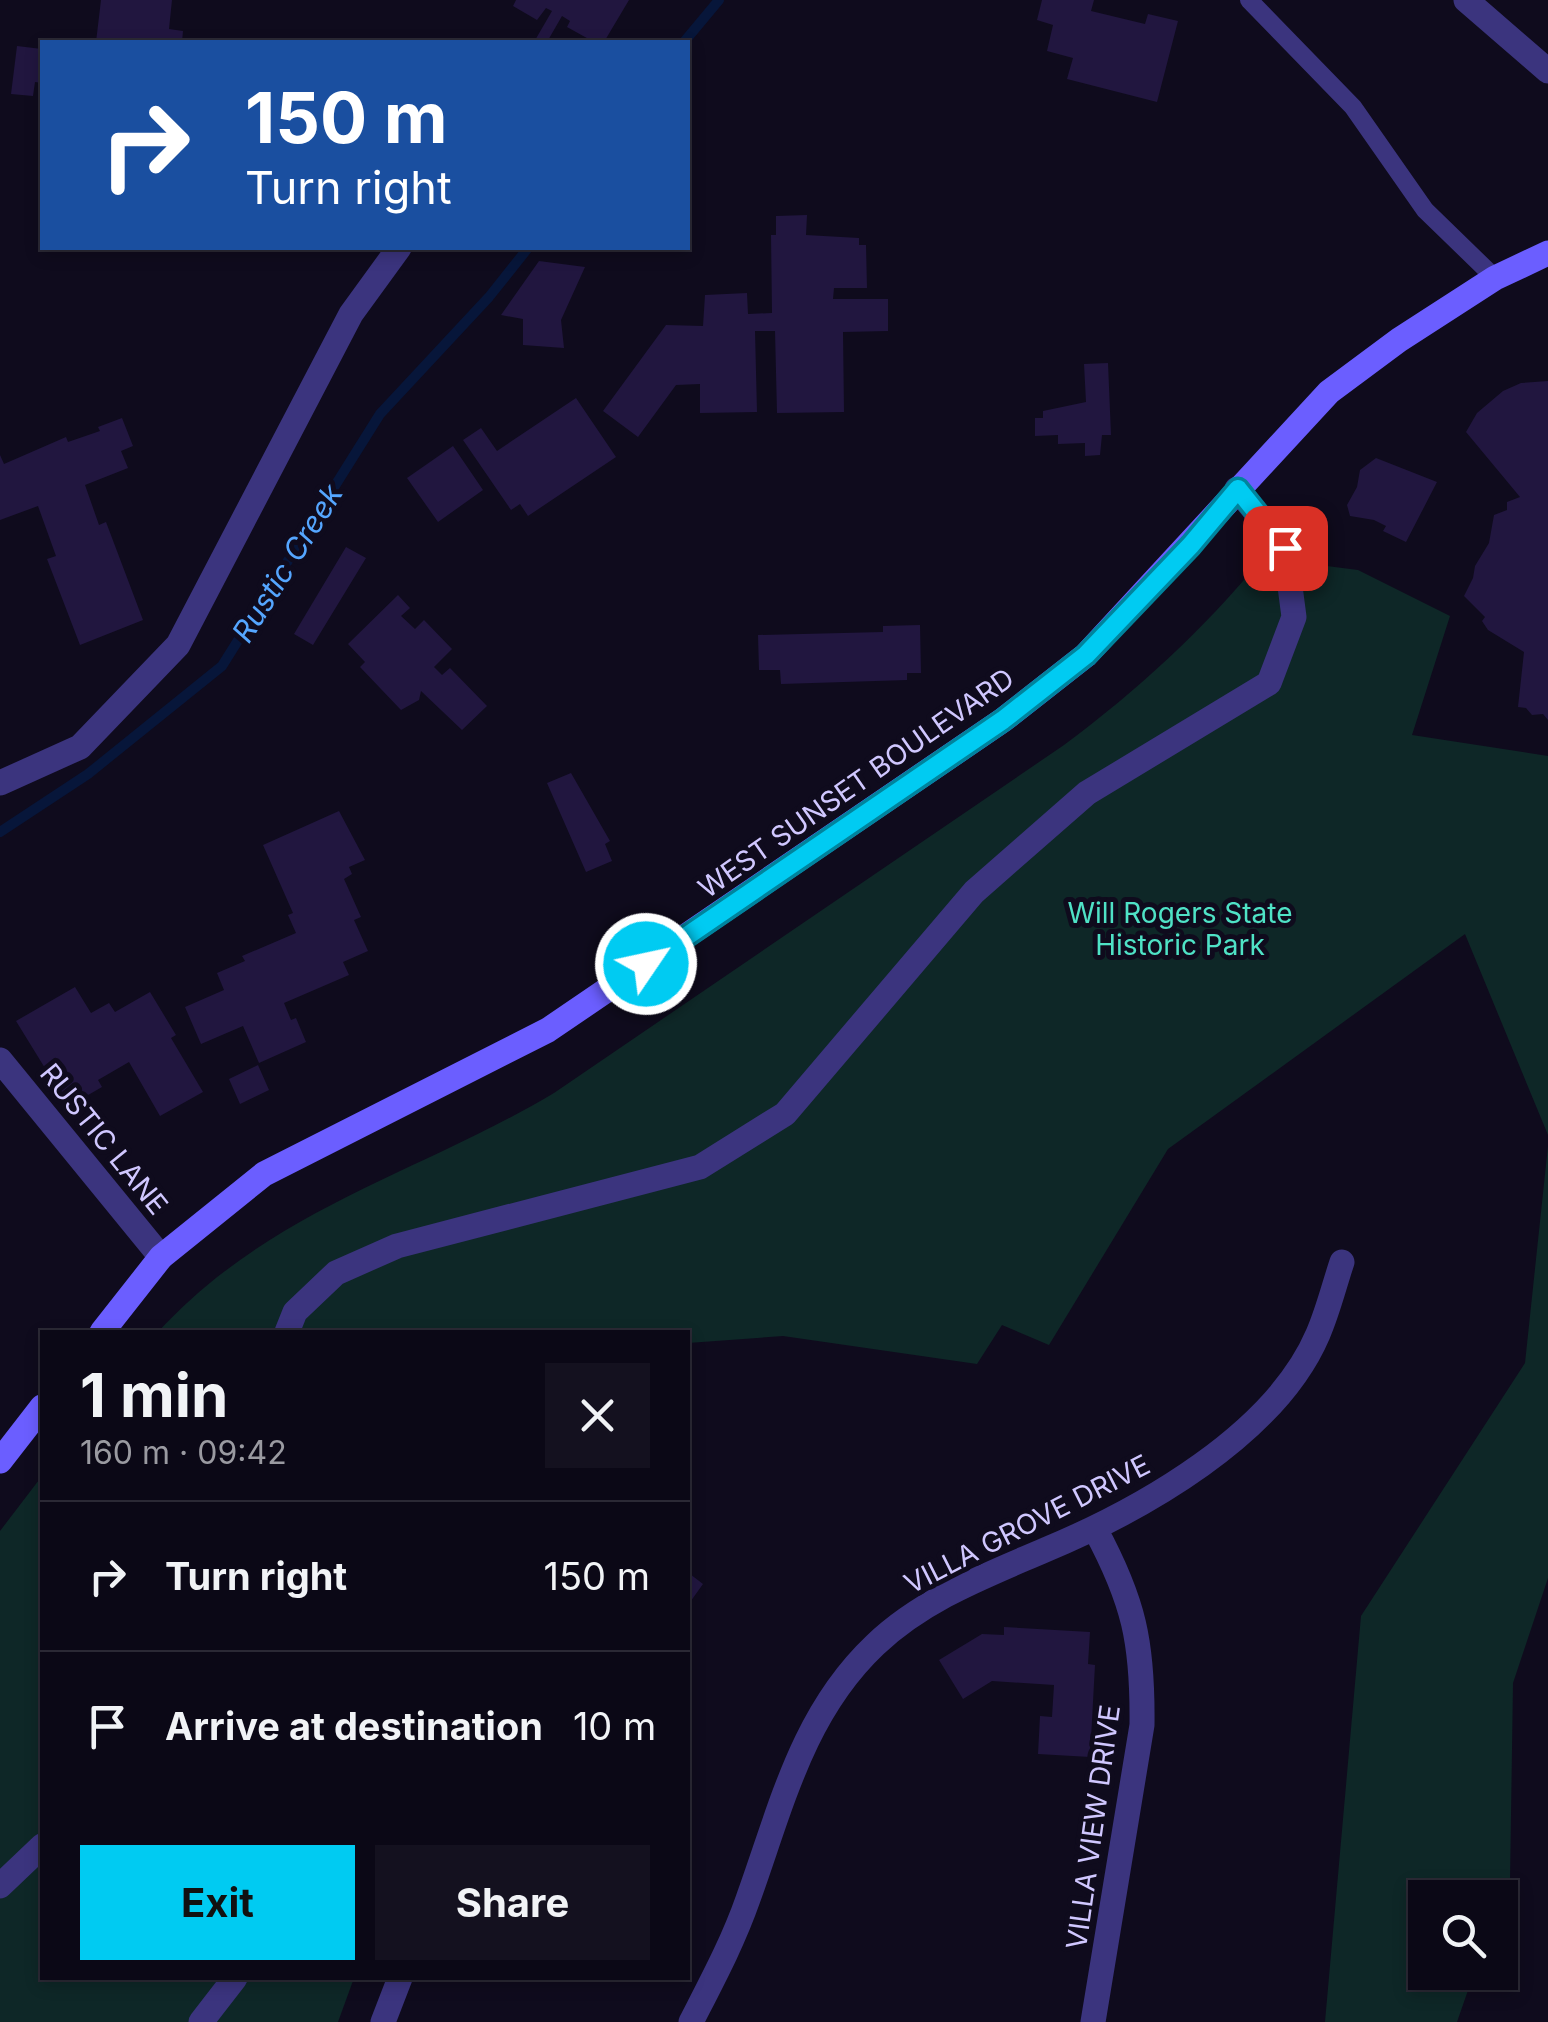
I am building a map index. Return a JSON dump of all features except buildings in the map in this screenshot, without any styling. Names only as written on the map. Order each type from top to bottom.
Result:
[{"type":"main road","name":"WEST SUNSET BOULEVARD","points":[[104,1330],[161,1257],[264,1174],[548,1030],[1003,720],[1086,655],[1329,392],[1398,340],[1495,278],[1548,253]]},
{"type":"main road","points":[[0,1462],[40,1411]]},
{"type":"street","points":[[1466,0],[1548,71]]},
{"type":"street","points":[[0,782],[80,747],[178,645],[351,314],[398,250]]},
{"type":"street","points":[[287,1330],[295,1312],[336,1273],[397,1246],[700,1167],[784,1114],[974,892],[1087,792],[1270,683],[1294,617],[1285,548],[1238,489]]},
{"type":"street","name":"RUSTIC LANE","points":[[0,1060],[161,1257]]},
{"type":"street","name":"VILLA GROVE DRIVE","points":[[691,2022],[730,1947],[788,1778],[834,1693],[874,1646],[908,1617],[956,1588],[1095,1529],[1204,1463],[1256,1417],[1292,1376],[1317,1336],[1342,1262]]},
{"type":"street","name":"VILLA VIEW DRIVE","points":[[1092,2022],[1142,1725],[1137,1631],[1124,1582],[1095,1529]]},
{"type":"street","points":[[0,1886],[40,1848]]},
{"type":"street","points":[[201,2022],[233,1980]]},
{"type":"street","points":[[383,2022],[399,1980]]},
{"type":"lane","points":[[1249,0],[1353,108],[1425,210],[1495,278]]},
{"type":"green space","name":"Will Rogers State Historic Park","points":[[1299,509],[1319,565],[1358,570],[1450,616],[1412,735],[1548,756],[1548,1135],[1465,934],[1168,1149],[1049,1345],[1002,1325],[977,1364],[783,1336],[690,1343],[690,1330],[160,1330],[248,1254],[347,1197],[554,1093],[1064,745],[1168,658],[1261,560],[1313,565],[1297,514]]},
{"type":"green space","points":[[1548,1146],[1548,1578],[1513,1683],[1510,1880],[1408,1880],[1408,1990],[1468,1990],[1457,2022],[1325,2022],[1361,1616],[1525,1363]]},
{"type":"green space","points":[[40,1479],[40,1980],[353,1980],[338,2022],[0,2022],[0,1531]]},
{"type":"waterway","name":"Rustic Creek","points":[[686,40],[719,0]]},
{"type":"waterway","name":"Rustic Creek","points":[[0,832],[88,774],[222,666],[380,414],[489,297],[526,250]]},
{"type":"route","points":[[646,964],[1003,720],[1086,655],[1191,545],[1238,489],[1285,548]]}]
